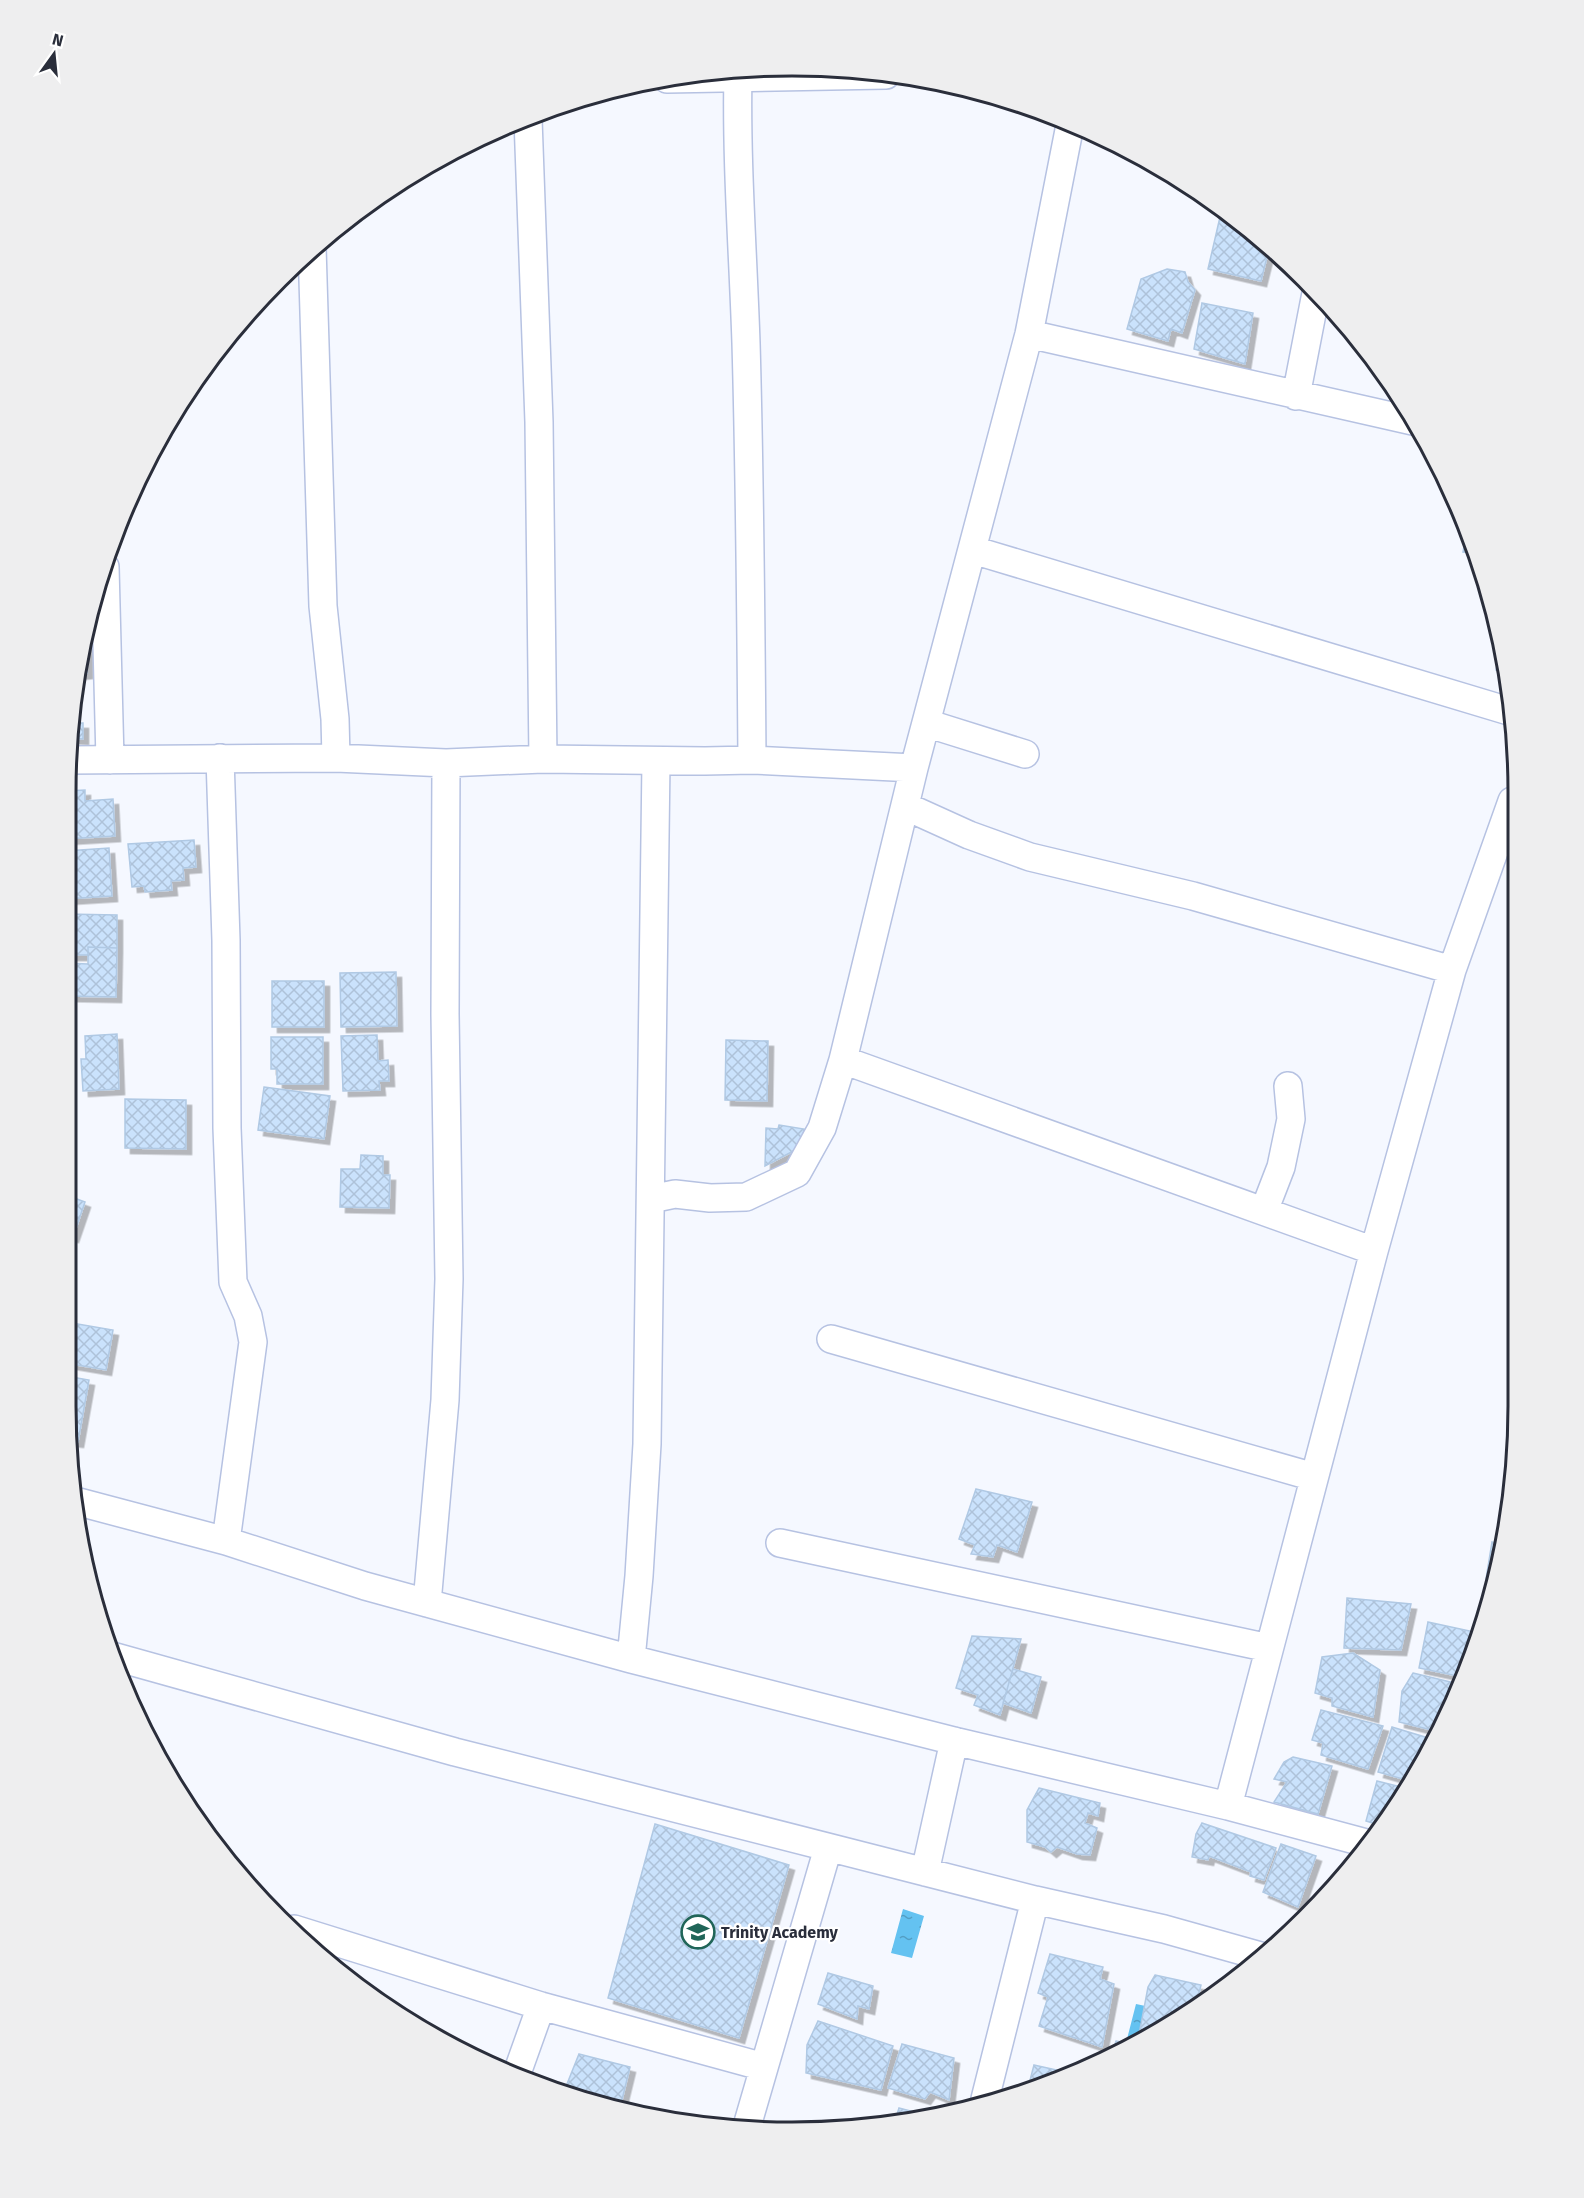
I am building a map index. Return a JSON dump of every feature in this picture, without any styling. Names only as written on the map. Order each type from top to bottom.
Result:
[{"type":"street","points":[[738,79],[739,207],[746,340],[751,554],[752,760]]},
{"type":"street","points":[[528,127],[538,422],[543,759]]},
{"type":"street","points":[[651,1199],[675,1194],[710,1198],[746,1197],[797,1173],[822,1128],[843,1060],[914,768],[1029,334],[1069,132]]},
{"type":"street","points":[[312,261],[323,606],[335,719],[336,758]]},
{"type":"street","points":[[1296,396],[1314,303]]},
{"type":"street","points":[[1029,334],[1402,419]]},
{"type":"street","points":[[973,550],[1502,709]]},
{"type":"street","points":[[106,591],[110,760]]},
{"type":"street","points":[[926,723],[1025,754]]},
{"type":"street","points":[[219,758],[226,940],[227,1128],[233,1282],[248,1316],[253,1342],[225,1541]]},
{"type":"street","points":[[77,760],[336,758],[446,763],[543,759],[752,760],[914,768]]},
{"type":"street","points":[[630,1659],[639,1576],[647,1455],[656,761]]},
{"type":"street","points":[[427,1603],[444,1400],[449,1279],[445,1014],[446,763]]},
{"type":"street","points":[[905,806],[969,835],[1030,857],[1193,896],[1452,970]]},
{"type":"street","points":[[1228,1806],[1374,1251],[1452,970],[1508,812]]},
{"type":"street","points":[[843,1060],[1374,1251]]},
{"type":"street","points":[[1264,1211],[1281,1167],[1291,1119],[1288,1086]]},
{"type":"street","points":[[831,1339],[1314,1477]]},
{"type":"street","points":[[84,1503],[225,1541],[365,1586],[630,1659],[954,1741],[1228,1806],[1360,1841]]},
{"type":"street","points":[[780,1543],[1269,1648]]},
{"type":"street","points":[[123,1659],[455,1752],[1035,1900],[1164,1929],[1252,1954]]},
{"type":"street","points":[[925,1872],[954,1741]]},
{"type":"street","points":[[749,2120],[828,1848]]},
{"type":"street","points":[[987,2094],[1035,1900]]},
{"type":"street","points":[[309,1934],[541,2006],[764,2067]]},
{"type":"street","points":[[519,2067],[541,2006]]},
{"type":"water","points":[[903,1909],[924,1916],[912,1958],[891,1953]]},
{"type":"water","points":[[1136,2004],[1155,2008],[1152,2025],[1127,2038]]},
{"type":"building","points":[[1220,218],[1267,257],[1261,281],[1208,269]]},
{"type":"building","points":[[1167,269],[1185,272],[1188,282],[1195,290],[1182,333],[1171,329],[1168,341],[1127,329],[1141,279]]},
{"type":"building","points":[[1202,303],[1253,313],[1245,364],[1194,349]]},
{"type":"building","points":[[80,723],[83,723],[83,739],[79,739]]},
{"type":"building","points":[[76,790],[85,790],[85,801],[113,799],[115,836],[76,838]]},
{"type":"building","points":[[194,840],[196,867],[183,868],[184,880],[171,881],[172,890],[145,892],[144,886],[132,887],[128,844]]},
{"type":"building","points":[[109,848],[112,896],[76,898],[76,850]]},
{"type":"building","points":[[76,914],[117,915],[117,948],[88,947],[88,955],[76,955]]},
{"type":"building","points":[[88,947],[117,948],[116,997],[76,996],[76,963],[88,964]]},
{"type":"building","points":[[396,972],[397,1026],[341,1027],[340,973]]},
{"type":"building","points":[[272,981],[324,981],[324,1027],[272,1027]]},
{"type":"building","points":[[117,1034],[119,1089],[83,1091],[81,1059],[86,1059],[85,1036]]},
{"type":"building","points":[[377,1035],[378,1061],[388,1060],[389,1081],[379,1081],[380,1090],[343,1091],[341,1036]]},
{"type":"building","points":[[271,1037],[323,1037],[323,1084],[277,1084],[277,1069],[271,1069]]},
{"type":"building","points":[[726,1040],[768,1041],[767,1101],[725,1100]]},
{"type":"building","points":[[264,1087],[330,1096],[324,1139],[258,1130]]},
{"type":"building","points":[[125,1099],[186,1100],[186,1149],[125,1148]]},
{"type":"building","points":[[779,1125],[804,1129],[801,1147],[765,1166],[766,1128],[778,1129]]},
{"type":"building","points":[[361,1155],[383,1156],[383,1175],[390,1175],[389,1208],[340,1207],[341,1169],[360,1169]]},
{"type":"building","points":[[76,1199],[85,1202],[76,1228]]},
{"type":"building","points":[[76,1324],[113,1330],[106,1370],[76,1365]]},
{"type":"building","points":[[76,1378],[89,1380],[78,1442],[76,1406]]},
{"type":"building","points":[[976,1489],[1032,1502],[1017,1552],[997,1545],[993,1557],[971,1554],[975,1545],[959,1539]]},
{"type":"building","points":[[1492,1542],[1495,1543],[1494,1546],[1486,1578]]},
{"type":"building","points":[[1347,1598],[1411,1604],[1401,1650],[1344,1648]]},
{"type":"building","points":[[1428,1622],[1471,1631],[1455,1675],[1419,1668]]},
{"type":"building","points":[[972,1636],[1021,1639],[1000,1715],[974,1705],[978,1695],[956,1688]]},
{"type":"building","points":[[1353,1653],[1380,1670],[1373,1717],[1332,1706],[1332,1698],[1315,1693],[1322,1657]]},
{"type":"building","points":[[1013,1669],[1041,1677],[1031,1713],[1003,1703]]},
{"type":"building","points":[[1413,1673],[1452,1682],[1430,1730],[1399,1722],[1402,1691]]},
{"type":"building","points":[[1321,1710],[1383,1726],[1368,1769],[1321,1755],[1323,1743],[1312,1740]]},
{"type":"building","points":[[1392,1727],[1426,1737],[1403,1779],[1378,1772]]},
{"type":"building","points":[[1293,1757],[1332,1766],[1318,1814],[1274,1802],[1287,1782],[1274,1779],[1284,1762]]},
{"type":"building","points":[[1377,1781],[1398,1786],[1373,1823],[1366,1821]]},
{"type":"building","points":[[1039,1788],[1100,1803],[1098,1816],[1088,1813],[1085,1823],[1097,1828],[1090,1855],[1077,1854],[1057,1847],[1051,1852],[1045,1847],[1027,1842],[1027,1810]]},
{"type":"building","points":[[1202,1823],[1276,1848],[1264,1880],[1250,1876],[1251,1872],[1209,1856],[1208,1860],[1192,1857],[1196,1834]]},
{"type":"building","name":"Trinity Academy","points":[[655,1824],[789,1865],[739,2038],[608,1998]]},
{"type":"building","points":[[1281,1844],[1316,1856],[1298,1907],[1263,1892]]},
{"type":"building","points":[[1050,1954],[1103,1967],[1100,1979],[1114,1984],[1102,2047],[1039,2026],[1048,1997],[1038,1993]]},
{"type":"building","points":[[828,1973],[873,1986],[869,2009],[858,2006],[857,2019],[818,2004]]},
{"type":"building","points":[[1155,1975],[1201,1985],[1199,1995],[1140,2031],[1148,1987]]},
{"type":"building","points":[[818,2021],[893,2046],[881,2090],[806,2073],[807,2045]]},
{"type":"building","points":[[902,2044],[954,2058],[949,2100],[930,2092],[925,2099],[888,2088]]},
{"type":"building","points":[[579,2054],[630,2067],[622,2101],[566,2085]]},
{"type":"building","points":[[1034,2065],[1058,2070],[1030,2081]]},
{"type":"building","points":[[899,2108],[911,2111],[897,2113]]},
{"type":"place","name":"Trinity Academy","points":[[698,1932]]}]
